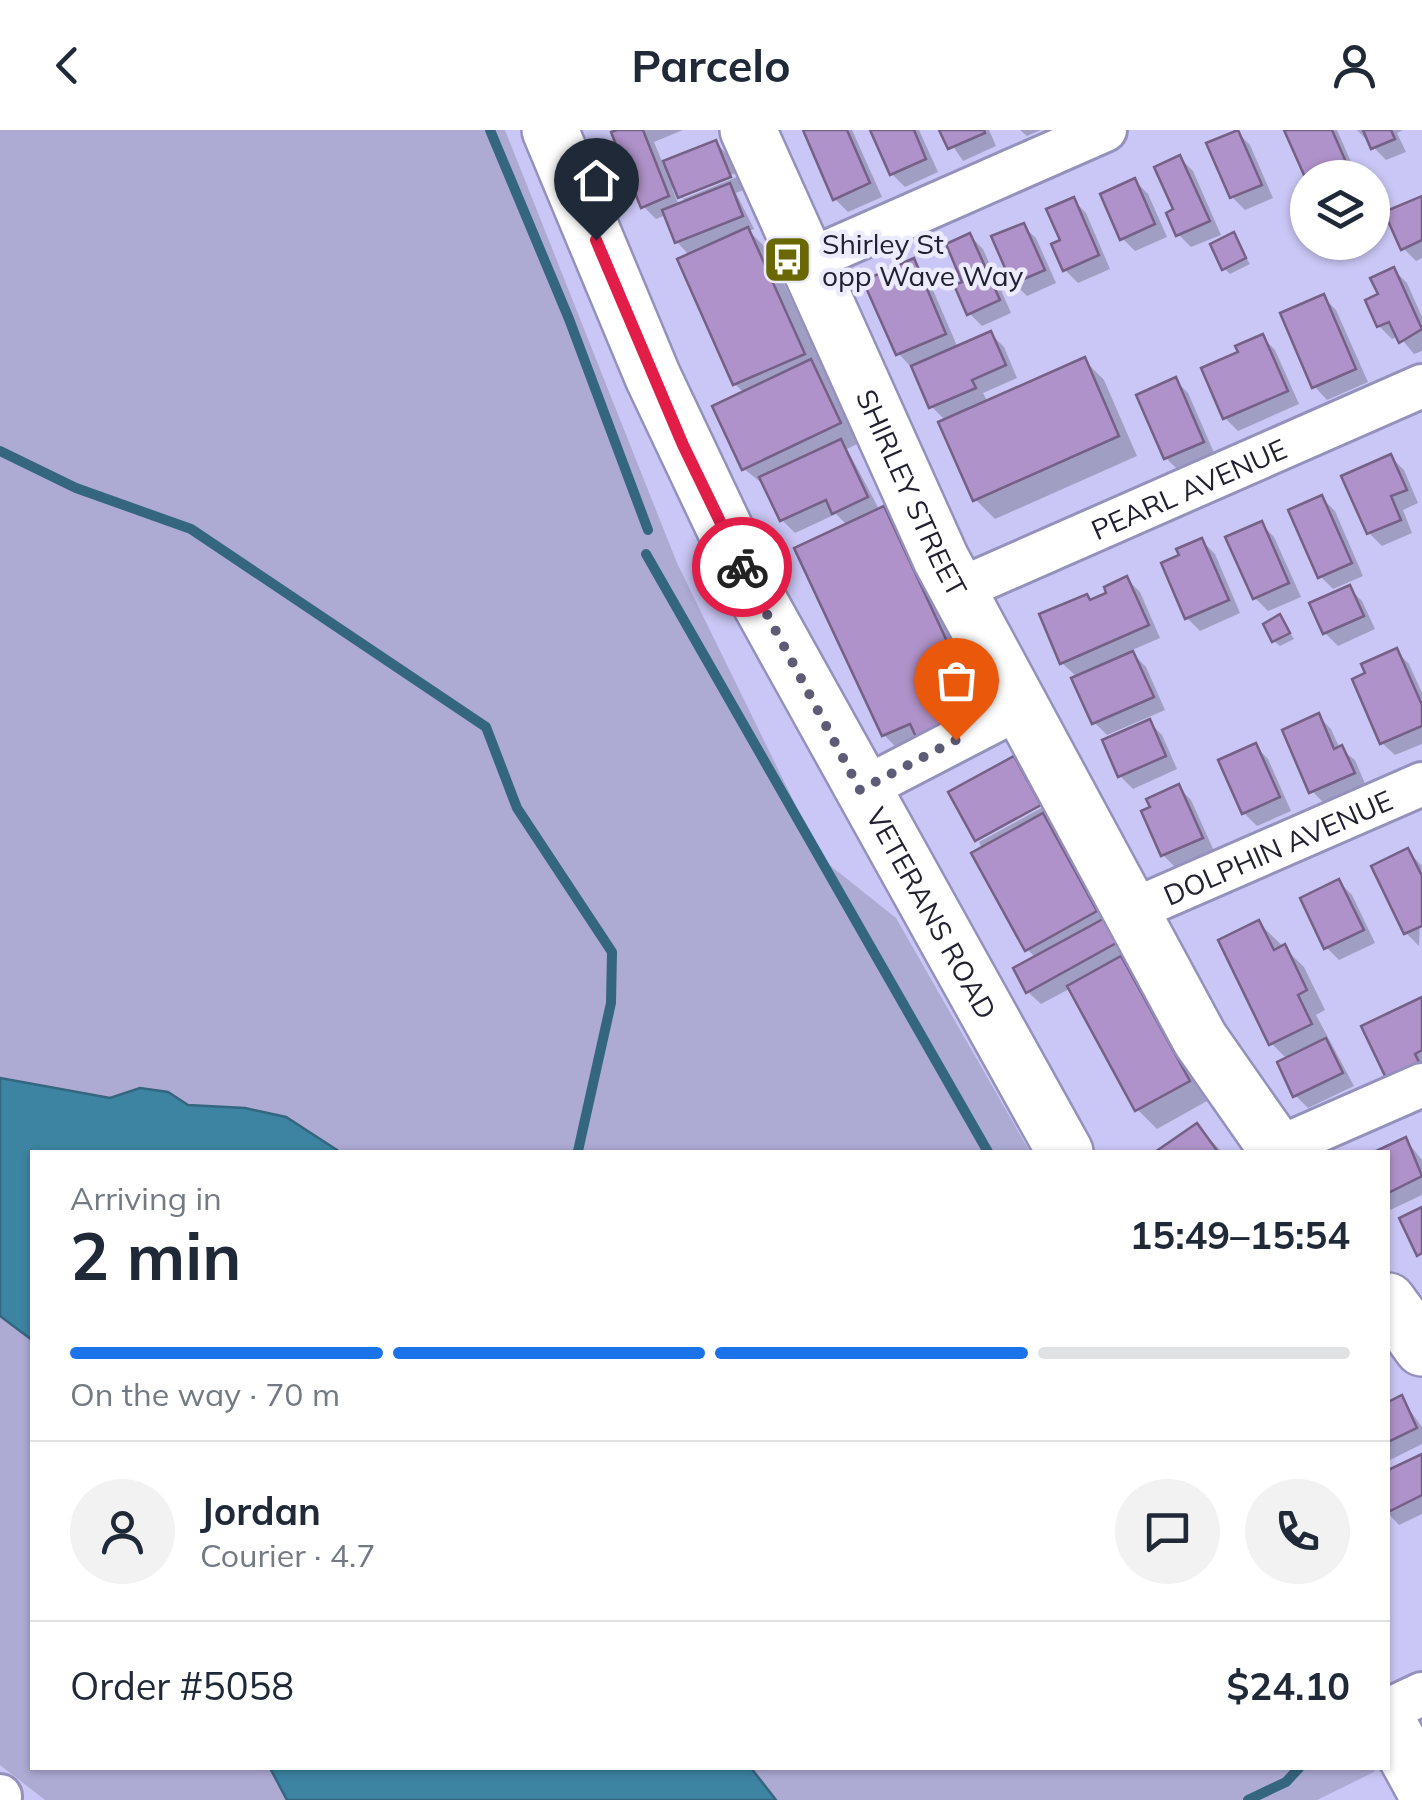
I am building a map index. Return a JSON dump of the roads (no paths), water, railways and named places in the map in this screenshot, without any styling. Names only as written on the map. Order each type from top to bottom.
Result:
[{"type":"street","name":"VETERANS ROAD","points":[[550,130],[683,445],[760,603],[860,790],[1064,1150]]},
{"type":"street","name":"SHIRLEY STREET","points":[[748,130],[958,590],[1210,1058],[1277,1150]]},
{"type":"street","points":[[805,262],[1105,130]]},
{"type":"street","name":"PEARL AVENUE","points":[[958,590],[1422,386]]},
{"type":"street","points":[[860,790],[1021,706]]},
{"type":"street","name":"DOLPHIN AVENUE","points":[[1131,912],[1422,784]]},
{"type":"street","points":[[1280,1150],[1422,1085]]},
{"type":"street","points":[[1390,1304],[1422,1348]]},
{"type":"street","points":[[1390,1709],[1422,1694]]},
{"type":"street","points":[[1390,1727],[1422,1785]]},
{"type":"waterway","points":[[490,130],[569,319],[648,530]]},
{"type":"waterway","points":[[0,451],[76,488],[191,529],[486,727],[517,808],[612,952],[611,1003],[578,1150]]},
{"type":"waterway","points":[[646,554],[987,1150]]},
{"type":"waterway","points":[[1248,1800],[1286,1782],[1297,1770]]},
{"type":"place","name":"Shirley St opp Wave Way","points":[[787,259]]}]
